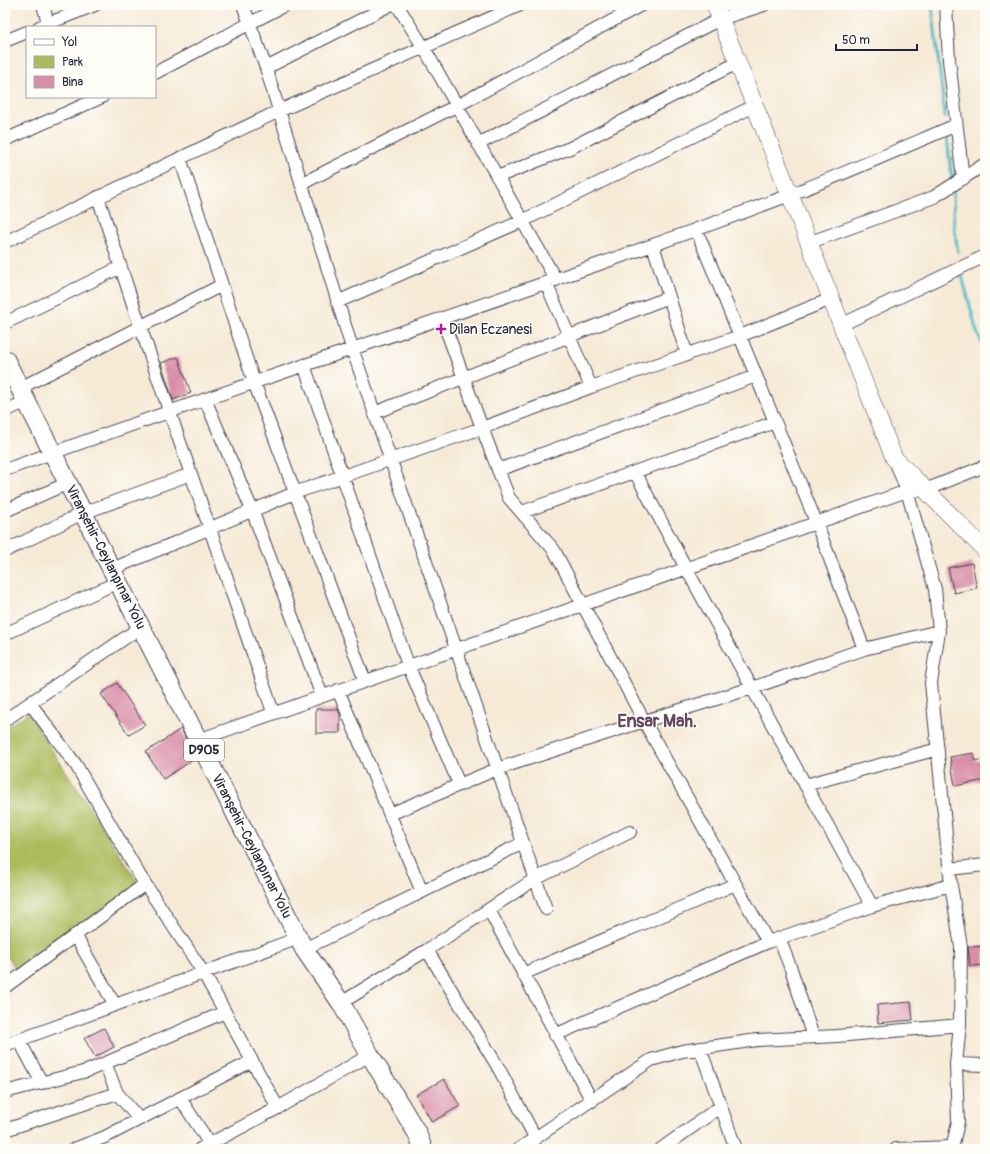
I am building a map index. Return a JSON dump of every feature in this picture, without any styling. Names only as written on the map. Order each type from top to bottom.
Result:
[{"type":"main road","name":"Viranşehir-Ceylanpınar Yolu","points":[[5,358],[302,944],[341,1002],[420,1141],[432,1149]]},
{"type":"street","points":[[43,5],[44,25],[95,5]]},
{"type":"street","points":[[243,5],[266,68],[352,348],[546,909]]},
{"type":"street","points":[[156,72],[284,5]]},
{"type":"street","points":[[266,68],[390,5]]},
{"type":"street","points":[[397,5],[424,48],[522,221],[551,281],[570,337],[591,387]]},
{"type":"street","points":[[5,242],[279,111],[520,5]]},
{"type":"street","points":[[301,184],[456,106],[641,5]]},
{"type":"street","points":[[478,144],[717,12],[764,5]]},
{"type":"street","points":[[946,5],[949,60],[963,179]]},
{"type":"street","points":[[717,12],[907,491],[936,589],[939,631],[931,683],[949,869],[961,947],[960,1025],[956,1064],[958,1122],[952,1148],[896,1149]]},
{"type":"street","points":[[5,41],[26,32]]},
{"type":"street","points":[[497,176],[570,148],[737,63]]},
{"type":"street","points":[[5,140],[100,98]]},
{"type":"street","points":[[337,302],[522,221],[754,106]]},
{"type":"street","points":[[5,470],[352,348],[551,281],[790,195],[956,125]]},
{"type":"street","points":[[180,158],[254,382],[365,681]]},
{"type":"street","points":[[808,243],[934,197],[985,164]]},
{"type":"street","points":[[98,197],[140,326],[273,712]]},
{"type":"street","points":[[696,229],[816,522],[864,649]]},
{"type":"street","points":[[652,245],[687,355]]},
{"type":"street","points":[[841,325],[939,279],[959,267],[985,256]]},
{"type":"street","points":[[5,323],[121,267]]},
{"type":"street","points":[[5,411],[23,394],[140,326],[222,285]]},
{"type":"street","points":[[374,413],[669,298]]},
{"type":"street","points":[[5,634],[115,575],[210,528],[296,492],[482,428],[591,387],[740,336],[831,299]]},
{"type":"street","points":[[442,318],[509,498],[554,550],[644,721],[735,884],[791,969],[813,1037]]},
{"type":"street","points":[[304,365],[408,665],[459,784]]},
{"type":"street","points":[[498,470],[756,376]]},
{"type":"street","points":[[205,399],[252,510],[322,696]]},
{"type":"street","points":[[522,512],[775,422]]},
{"type":"street","points":[[894,458],[985,550]]},
{"type":"street","points":[[198,740],[273,712],[816,522],[907,491],[925,490],[985,466]]},
{"type":"street","points":[[635,472],[686,568],[872,906]]},
{"type":"street","points":[[5,551],[83,513],[191,474]]},
{"type":"street","points":[[5,511],[68,483]]},
{"type":"street","points":[[5,720],[141,626]]},
{"type":"street","points":[[390,814],[497,769],[644,721],[752,688],[864,649],[939,631]]},
{"type":"street","points":[[338,690],[422,892]]},
{"type":"street","points":[[30,703],[76,765],[145,884],[203,972],[278,1108]]},
{"type":"street","points":[[806,785],[938,749]]},
{"type":"street","points":[[341,1002],[427,950],[535,879],[630,832]]},
{"type":"street","points":[[5,1040],[8,1044],[203,972],[302,944],[422,892],[523,843]]},
{"type":"street","points":[[949,869],[985,866]]},
{"type":"street","points":[[5,987],[145,884]]},
{"type":"street","points":[[523,974],[585,946],[690,904],[735,884]]},
{"type":"street","points":[[555,1035],[773,940],[872,906],[951,885]]},
{"type":"street","points":[[489,910],[555,1035],[592,1101]]},
{"type":"street","points":[[75,935],[115,1005]]},
{"type":"street","points":[[427,950],[498,1067],[536,1139]]},
{"type":"street","points":[[5,1092],[87,1071],[225,1012]]},
{"type":"street","points":[[519,1149],[536,1139],[651,1060],[682,1051],[757,1040],[960,1025]]},
{"type":"street","points":[[19,1040],[42,1083]]},
{"type":"street","points":[[700,1048],[736,1149]]},
{"type":"street","points":[[180,1098],[208,1147],[370,1055]]},
{"type":"street","points":[[74,1149],[105,1137],[252,1061]]},
{"type":"street","points":[[105,1063],[116,1093],[139,1119]]},
{"type":"street","points":[[956,1064],[985,1065]]},
{"type":"street","points":[[5,1130],[116,1093]]},
{"type":"street","points":[[661,1149],[720,1106]]},
{"type":"green space","points":[[28,713],[139,884],[16,969],[5,954],[5,728]]},
{"type":"building","points":[[178,357],[191,393],[173,400],[161,363]]},
{"type":"building","points":[[972,563],[977,588],[954,593],[948,568]]},
{"type":"building","points":[[117,683],[145,725],[129,735],[101,694]]},
{"type":"building","points":[[316,709],[338,709],[340,715],[340,733],[316,733]]},
{"type":"building","points":[[181,729],[196,758],[163,779],[146,752]]},
{"type":"building","points":[[974,753],[975,761],[985,759],[985,780],[955,786],[950,757]]},
{"type":"building","points":[[985,946],[985,965],[970,966],[968,947]]},
{"type":"building","points":[[911,1002],[913,1020],[878,1023],[877,1005]]},
{"type":"building","points":[[104,1028],[114,1047],[95,1057],[84,1038]]},
{"type":"building","points":[[444,1079],[460,1106],[432,1122],[416,1095]]},
{"type":"waterway","points":[[932,5],[945,117]]},
{"type":"waterway","points":[[947,137],[952,181]]},
{"type":"waterway","points":[[953,189],[954,227],[958,252]]},
{"type":"waterway","points":[[962,276],[977,332],[985,350]]},
{"type":"place","name":"Dilan Eczanesi","points":[[441,329]]},
{"type":"district","name":"Ensar Mah.","points":[[657,721]]}]
